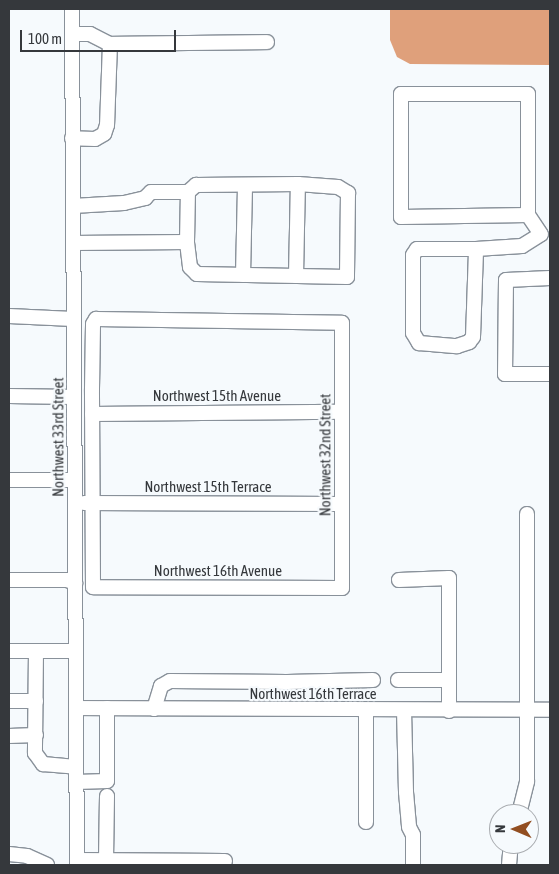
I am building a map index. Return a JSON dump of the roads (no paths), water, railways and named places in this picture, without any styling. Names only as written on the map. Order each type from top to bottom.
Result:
[{"type":"street","name":"Northwest 33rd Street","points":[[72,9],[77,863]]},
{"type":"street","points":[[72,34],[90,34],[110,44],[267,42]]},
{"type":"street","points":[[72,138],[95,139],[104,134],[107,125],[110,44]]},
{"type":"street","points":[[476,249],[474,337],[469,342],[457,346],[419,343],[413,333],[413,255],[417,249],[476,249],[522,246],[546,236],[528,215],[528,94],[401,94],[401,217],[528,215]]},
{"type":"street","points":[[73,206],[124,203],[144,198],[150,192],[188,192],[196,185],[298,184],[338,187],[348,193],[346,277],[197,274],[190,267],[186,242],[188,192]]},
{"type":"street","points":[[296,276],[298,184]]},
{"type":"street","points":[[243,275],[245,185]]},
{"type":"street","points":[[73,243],[186,242]]},
{"type":"street","points":[[550,278],[506,280],[506,374],[550,374]]},
{"type":"street","points":[[9,316],[73,319]]},
{"type":"street","name":"Northwest 32nd Street","points":[[92,414],[93,324],[96,319],[342,323],[342,588]]},
{"type":"street","points":[[9,396],[74,396]]},
{"type":"street","name":"Northwest 15th Avenue","points":[[92,414],[341,412]]},
{"type":"street","points":[[91,503],[92,414]]},
{"type":"street","points":[[9,480],[75,480]]},
{"type":"street","name":"Northwest 15th Terrace","points":[[75,503],[341,504]]},
{"type":"street","name":"Northwest 16th Avenue","points":[[91,503],[93,587],[342,588]]},
{"type":"street","points":[[521,804],[527,781],[527,514]]},
{"type":"street","points":[[398,580],[449,578],[449,711]]},
{"type":"street","points":[[9,580],[67,580],[75,583]]},
{"type":"street","points":[[9,651],[75,650]]},
{"type":"street","points":[[36,651],[36,753],[43,764],[76,767]]},
{"type":"street","points":[[154,709],[161,686],[170,681],[287,682],[373,680]]},
{"type":"street","points":[[398,680],[449,680]]},
{"type":"street","points":[[9,700],[36,701]]},
{"type":"street","name":"Northwest 16th Terrace","points":[[76,708],[550,710]]},
{"type":"street","points":[[76,782],[107,781],[107,708]]},
{"type":"street","points":[[366,710],[366,822]]},
{"type":"street","points":[[404,710],[406,792],[409,827],[413,835],[413,865]]},
{"type":"street","points":[[9,736],[36,735]]},
{"type":"street","points":[[106,860],[107,796]]},
{"type":"street","points":[[9,854],[28,856],[47,865]]},
{"type":"street","points":[[77,863],[106,860],[225,861]]}]
